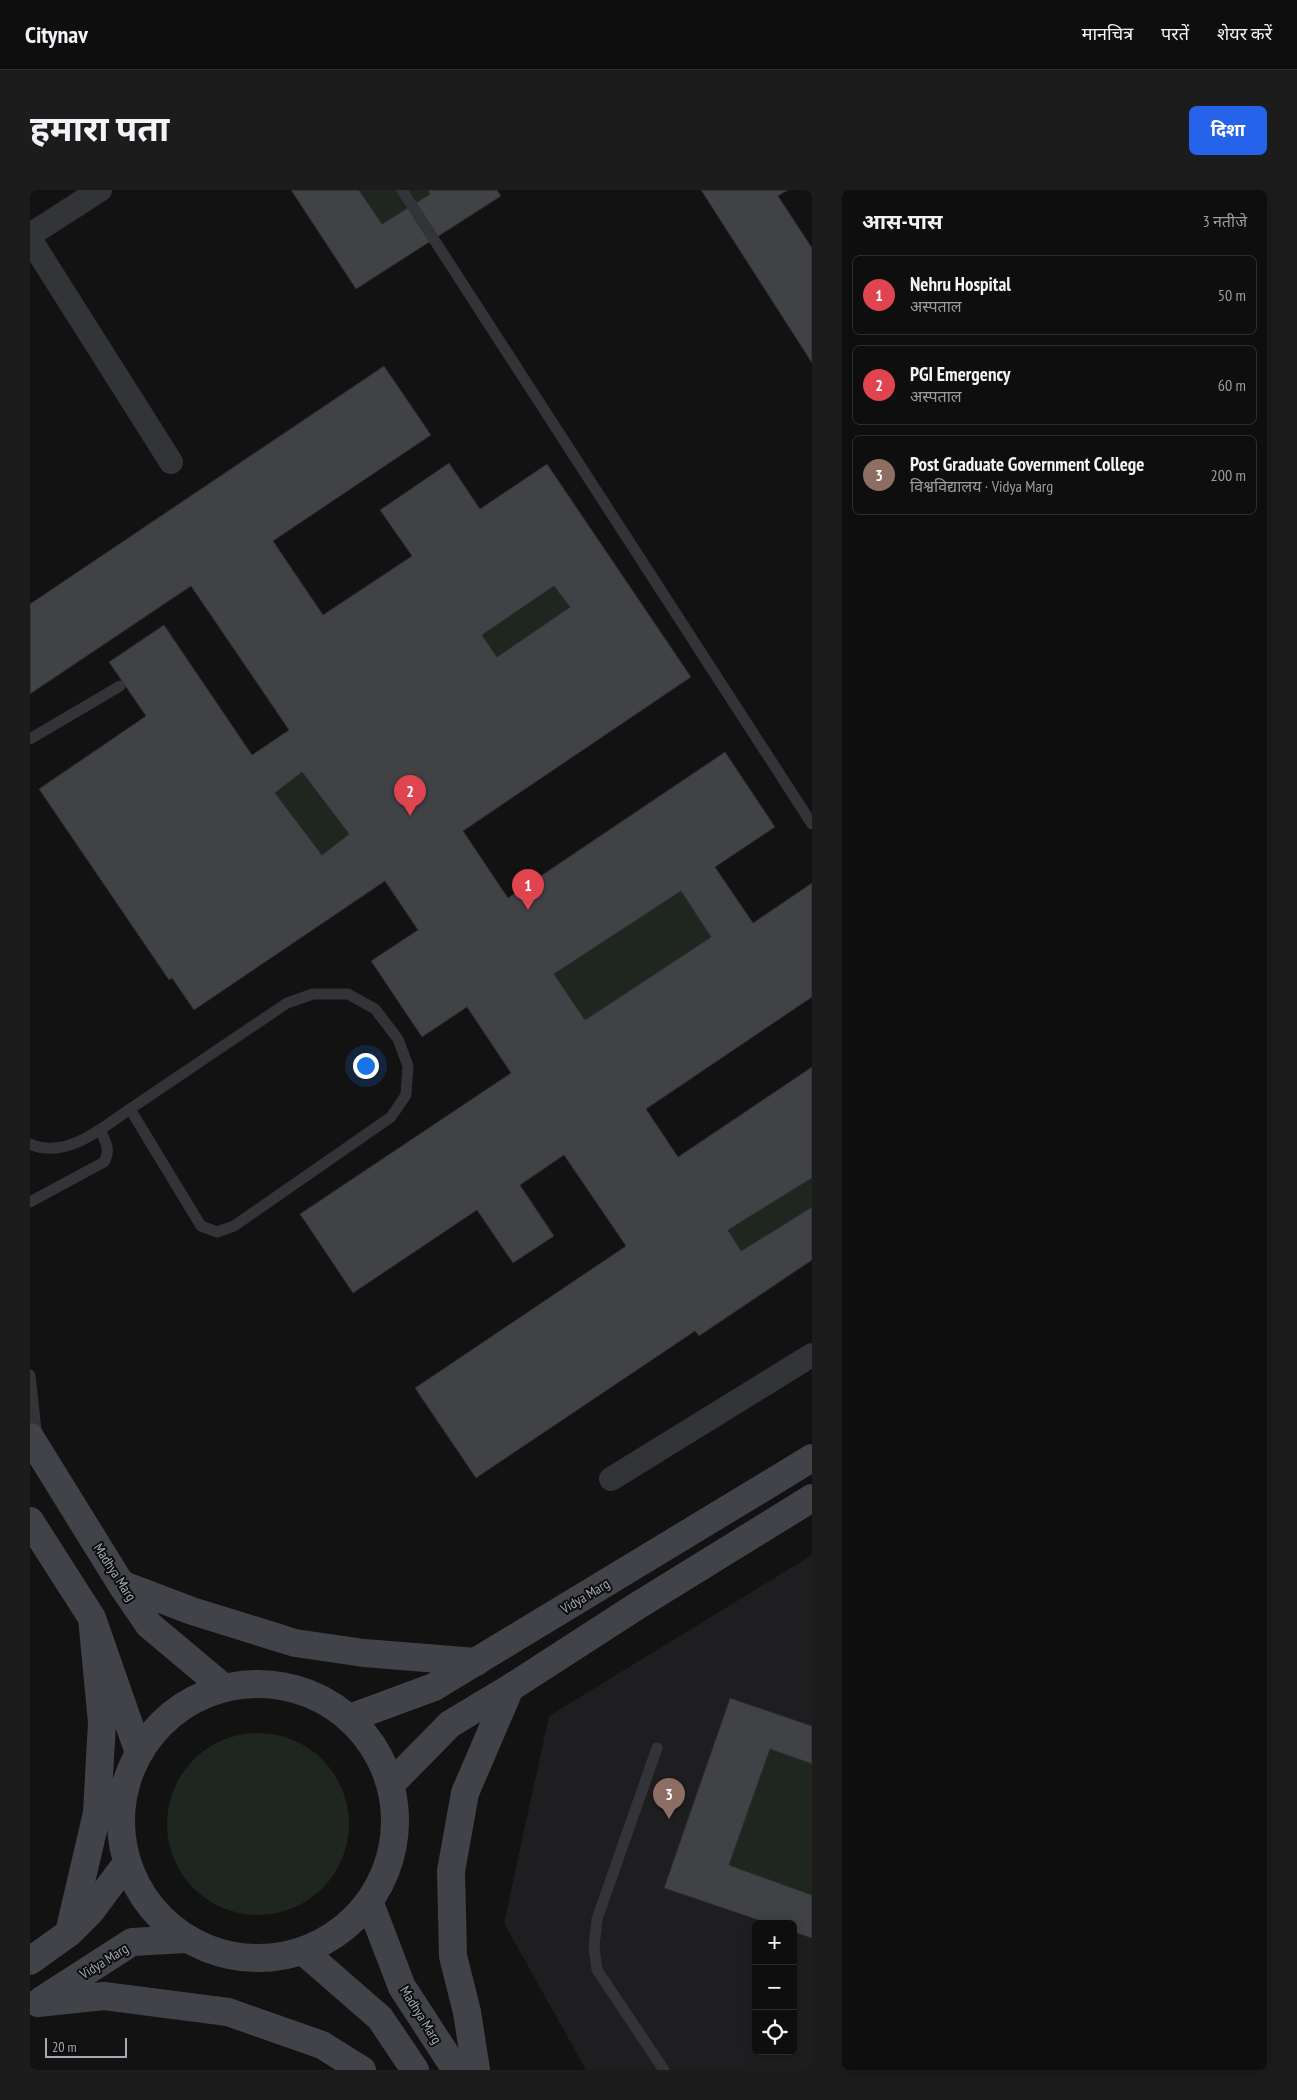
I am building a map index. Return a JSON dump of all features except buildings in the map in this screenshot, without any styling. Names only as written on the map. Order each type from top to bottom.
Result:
[{"type":"main road","name":"Madhya Marg","points":[[34,1444],[121,1584],[149,1624],[223,1687]]},
{"type":"main road","name":"Vidya Marg","points":[[350,1718],[434,1687],[812,1458]]},
{"type":"main road","points":[[391,1784],[450,1724],[812,1498]]},
{"type":"main road","points":[[30,1521],[92,1618],[138,1750]]},
{"type":"main road","points":[[121,1584],[192,1611],[295,1643],[364,1653],[476,1662]]},
{"type":"main road","points":[[69,1933],[97,1813],[102,1722],[92,1618]]},
{"type":"main road","points":[[244,1684],[273,1684],[297,1688],[331,1704],[350,1718],[379,1755],[391,1784],[396,1821],[393,1850],[384,1876],[370,1901],[358,1916],[326,1940],[303,1951],[281,1956],[247,1958],[211,1950],[186,1939],[170,1927],[132,1877],[126,1864],[120,1831],[128,1770],[138,1750],[159,1724],[190,1700],[223,1687],[244,1684]]},
{"type":"main road","points":[[476,2070],[467,2012],[453,1956],[451,1870],[465,1793],[510,1688]]},
{"type":"main road","points":[[30,1961],[69,1933],[91,1911],[126,1864]]},
{"type":"main road","name":"Madhya Marg","points":[[370,1901],[402,1987],[456,2070]]},
{"type":"main road","name":"Vidya Marg","points":[[34,2006],[132,1942],[186,1939]]},
{"type":"main road","points":[[303,1951],[380,2018],[414,2070]]},
{"type":"main road","points":[[34,2006],[104,1996],[228,2012],[322,2045],[362,2070]]},
{"type":"street","points":[[30,235],[100,190]]},
{"type":"street","points":[[30,239],[171,462]]},
{"type":"street","points":[[611,1479],[812,1355]]},
{"type":"lane","points":[[402,190],[812,824]]},
{"type":"lane","points":[[30,739],[120,686]]},
{"type":"lane","points":[[30,1144],[58,1148],[75,1144],[100,1130],[130,1109],[287,1003],[313,994],[348,994],[375,1009],[398,1039],[408,1066],[406,1095],[391,1117],[234,1226],[217,1232],[201,1226],[130,1109]]},
{"type":"lane","points":[[30,1202],[104,1162],[108,1155],[107,1144],[100,1130]]},
{"type":"lane","points":[[30,1375],[34,1444]]},
{"type":"lane","points":[[657,1748],[597,1919],[594,1948],[597,1970],[664,2070]]},
{"type":"shaded area","points":[[359,190],[428,190],[430,194],[382,224]]},
{"type":"shaded area","points":[[554,586],[570,607],[497,657],[482,635]]},
{"type":"shaded area","points":[[302,772],[349,834],[322,855],[275,793]]},
{"type":"shaded area","points":[[681,891],[711,937],[585,1020],[554,974]]},
{"type":"shaded area","points":[[812,1178],[812,1207],[741,1251],[728,1230]]},
{"type":"shaded area","points":[[812,1555],[812,2070],[586,2070],[504,1923],[549,1716]]},
{"type":"shaded area","points":[[267,1733],[293,1740],[309,1748],[328,1766],[342,1789],[349,1815],[349,1833],[342,1859],[334,1875],[316,1894],[309,1900],[284,1911],[267,1915],[249,1915],[223,1908],[207,1900],[182,1875],[174,1859],[169,1842],[167,1815],[174,1789],[182,1773],[207,1748],[223,1740],[240,1735]]},
{"type":"shaded area","points":[[770,1749],[812,1764],[812,1895],[729,1865]]},
{"type":"place","name":"PGI Emergency","points":[[410,816]]},
{"type":"place","name":"Nehru Hospital","points":[[528,910]]},
{"type":"place","name":"Post Graduate Government College","points":[[669,1819]]}]
